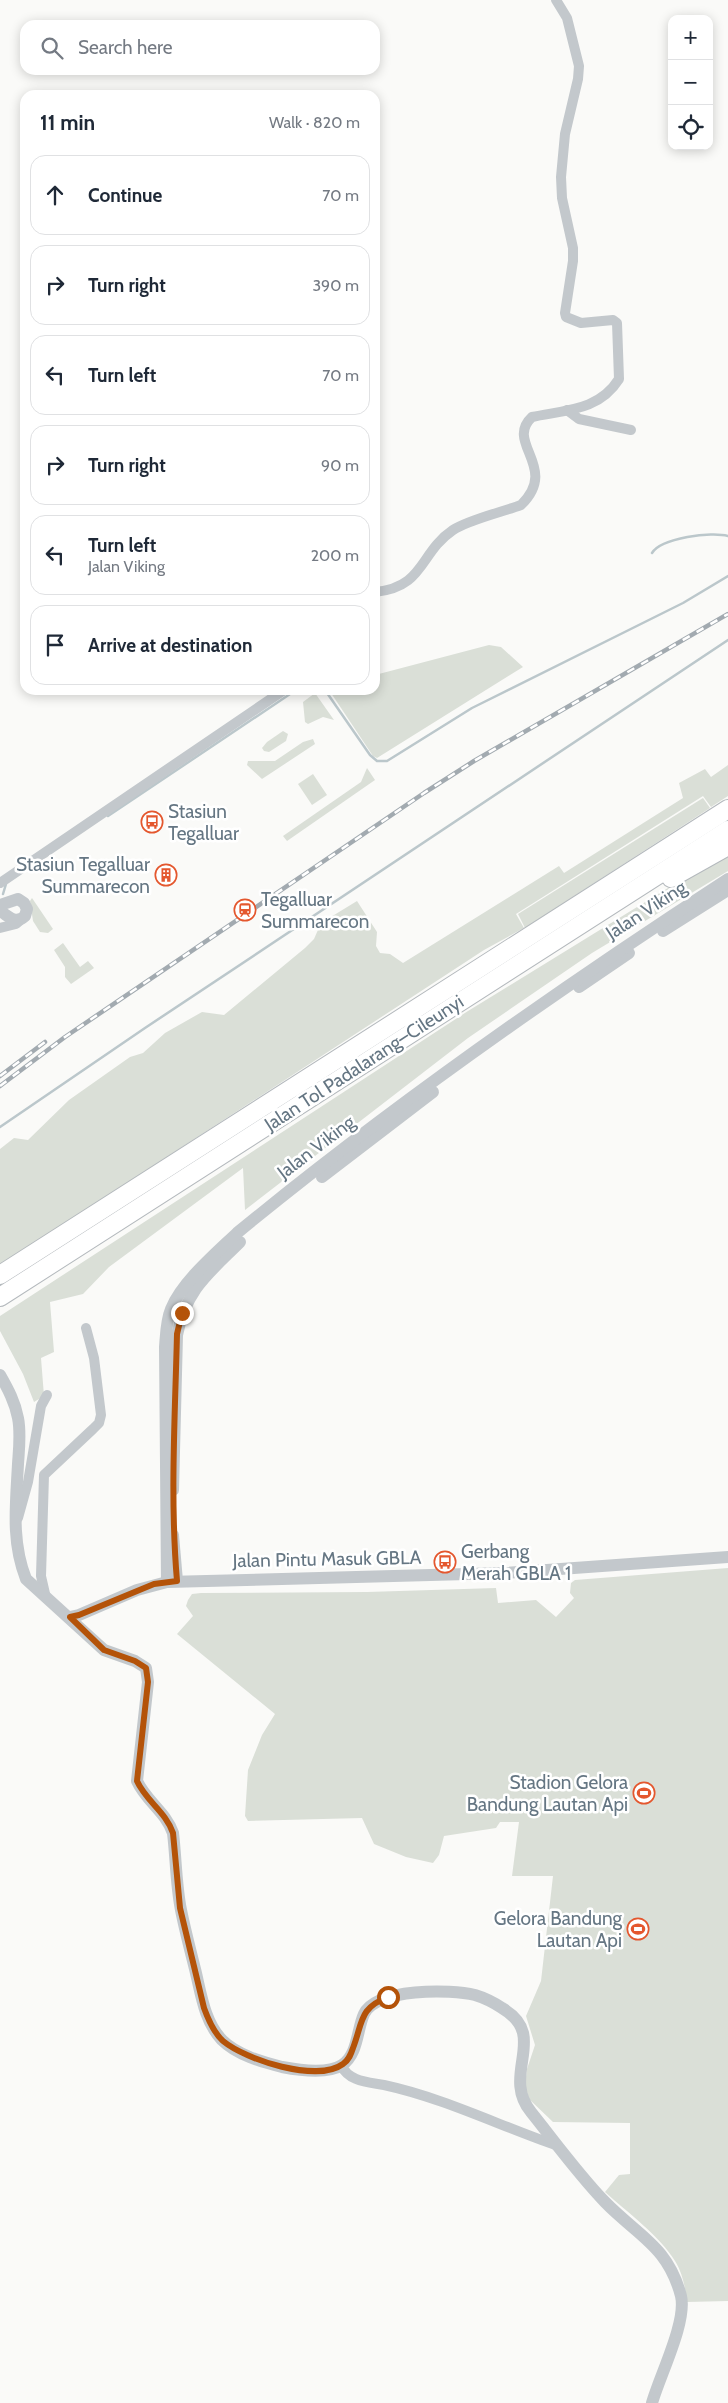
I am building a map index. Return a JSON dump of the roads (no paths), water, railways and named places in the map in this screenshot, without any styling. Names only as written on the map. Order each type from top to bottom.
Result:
[{"type":"highway","name":"Jalan Tol Padalarang–Cileunyi","points":[[0,1274],[728,809]]},
{"type":"highway","name":"Jalan Tol Padalarang–Cileunyi","points":[[0,1297],[728,830]]},
{"type":"highway","points":[[591,895],[601,910],[676,876],[728,846]]},
{"type":"street","points":[[380,591],[395,589],[409,581],[452,531],[521,504],[529,497],[534,488],[536,475],[525,444],[525,426],[532,417],[581,408],[606,395],[614,386],[620,374],[617,325],[615,321],[576,322],[566,317],[565,313],[573,261],[573,248],[562,198],[560,177],[564,134],[580,66],[566,18],[556,0]]},
{"type":"street","points":[[567,410],[580,419],[631,430]]},
{"type":"street","points":[[0,883],[277,695]]},
{"type":"street","name":"Jalan Viking","points":[[172,1582],[165,1347],[170,1310],[177,1296],[236,1234],[452,1067],[602,961],[728,879]]},
{"type":"street","name":"Jalan Viking","points":[[172,1582],[177,1334],[182,1313],[192,1293],[245,1236],[395,1123],[450,1078],[636,948],[728,890]]},
{"type":"street","points":[[18,899],[24,903],[27,913],[22,919],[3,921],[5,903],[18,899]]},
{"type":"street","points":[[47,1599],[41,1576],[44,1475],[99,1423],[101,1416],[94,1358],[86,1328]]},
{"type":"street","points":[[0,1375],[13,1400],[19,1419],[20,1438],[14,1523],[16,1550],[26,1579],[70,1617],[104,1650],[135,1661],[146,1668],[148,1682],[137,1781],[140,1788],[170,1822],[173,1833],[180,1908],[209,2022],[222,2040],[261,2062],[292,2069],[320,2069],[341,2065],[349,2058],[364,2014],[375,2002],[388,1997],[440,1991],[473,1994],[489,2000],[512,2014],[520,2021],[524,2033],[524,2047],[518,2079],[522,2102],[606,2204],[662,2254],[670,2266],[682,2299],[682,2316],[652,2403]]},
{"type":"street","points":[[14,1523],[19,1516],[25,1497],[41,1406],[47,1395]]},
{"type":"street","name":"Jalan Pintu Masuk GBLA","points":[[70,1617],[79,1615],[137,1590],[172,1582],[446,1575],[728,1556]]},
{"type":"street","points":[[341,2065],[344,2072],[356,2079],[415,2092],[558,2146]]},
{"type":"waterway","points":[[652,553],[665,543],[687,537],[711,534],[728,536]]},
{"type":"waterway","points":[[328,695],[370,755],[377,761],[387,761],[472,708],[683,603],[728,576]]},
{"type":"waterway","points":[[0,1127],[145,1028],[728,640]]},
{"type":"waterway","points":[[108,816],[289,695]]},
{"type":"waterway","points":[[3,894],[6,884]]},
{"type":"railway","points":[[0,1086],[65,1037],[424,793],[474,761],[728,614]]},
{"type":"railway","points":[[0,1076],[45,1042]]},
{"type":"place","name":"Stasiun Tegalluar","points":[[152,822]]},
{"type":"place","name":"Stasiun Tegalluar Summarecon","points":[[166,875]]},
{"type":"place","name":"Tegalluar Summarecon","points":[[245,910]]},
{"type":"place","name":"Gerbang Merah GBLA 1","points":[[445,1562]]},
{"type":"place","name":"Stadion Gelora Bandung Lautan Api","points":[[644,1793]]},
{"type":"place","name":"Gelora Bandung Lautan Api","points":[[638,1929]]}]
